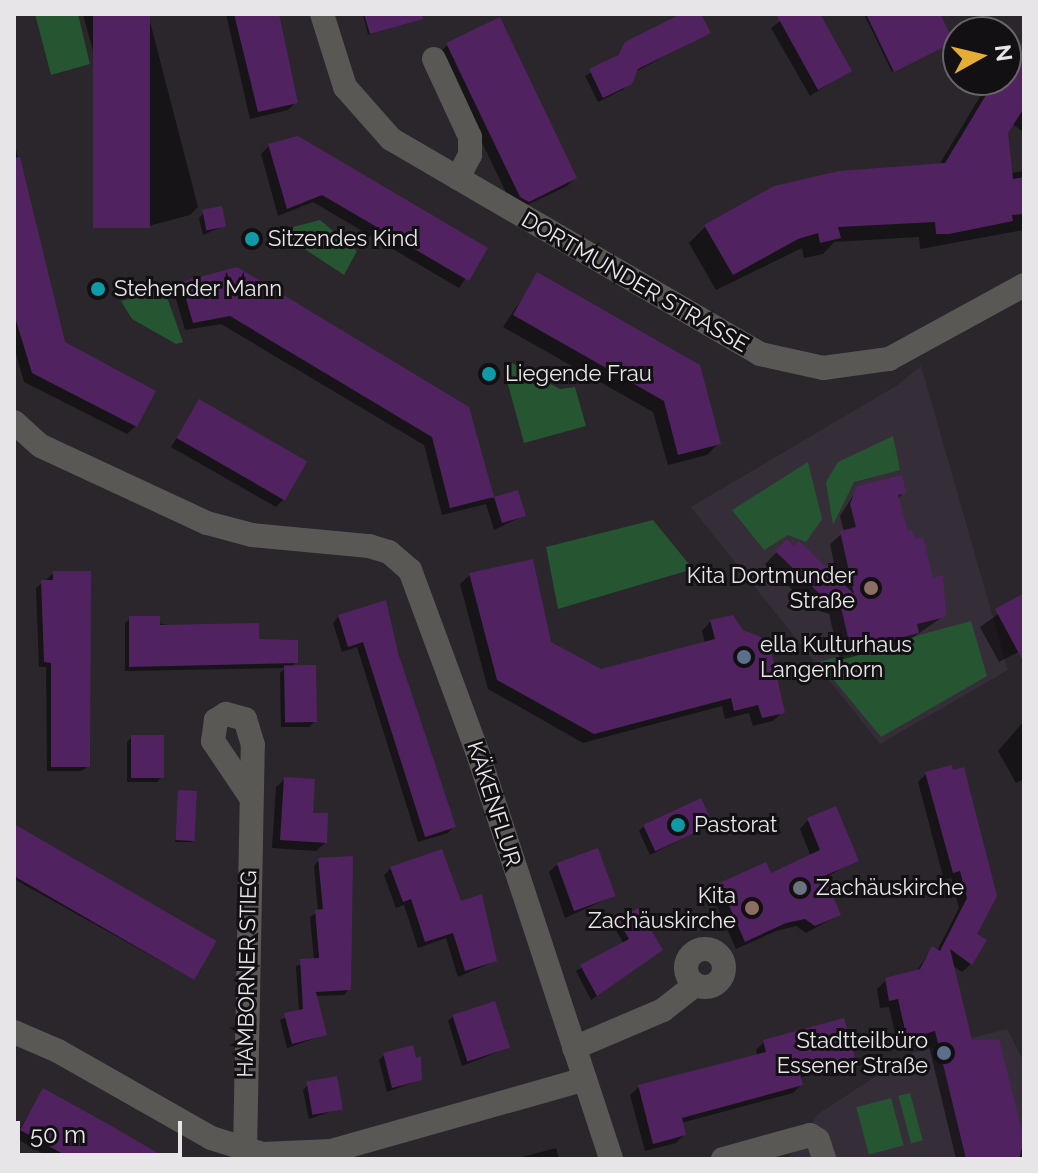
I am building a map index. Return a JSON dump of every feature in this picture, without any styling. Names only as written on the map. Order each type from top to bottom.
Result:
[{"type":"street","name":"DORTMUNDER STRASSE","points":[[322,14],[335,65],[364,111],[391,139],[727,337],[783,361],[823,368],[889,359],[1024,285]]},
{"type":"street","points":[[434,59],[470,137],[470,155],[458,178]]},
{"type":"street","name":"KÄKENFLUR","points":[[14,422],[41,446],[207,523],[252,535],[369,546],[404,564],[421,591],[450,674],[611,1159]]},
{"type":"street","name":"HAMBORNER STIEG","points":[[245,1152],[250,796]]},
{"type":"street","points":[[574,1048],[663,1010],[695,985]]},
{"type":"street","points":[[14,1032],[245,1152],[331,1151],[585,1079]]},
{"type":"street","points":[[723,1159],[810,1135],[818,1140],[824,1159]]},
{"type":"shaded area","name":"Kita Dortmunder Straße","points":[[921,366],[1008,670],[880,744],[691,507],[896,386]]},
{"type":"shaded area","points":[[1007,1029],[1024,1062],[1024,1159],[781,1159],[790,1156],[818,1114],[912,1053]]},
{"type":"green space","points":[[35,14],[78,14],[90,64],[51,75]]},
{"type":"green space","points":[[320,220],[357,251],[344,275],[277,231]]},
{"type":"green space","points":[[164,289],[183,342],[176,344],[132,319],[121,301]]},
{"type":"green space","points":[[510,362],[560,389],[575,387],[586,426],[524,443],[504,370]]},
{"type":"green space","points":[[893,436],[900,470],[854,482],[833,525],[826,482],[838,462]]},
{"type":"green space","points":[[808,462],[822,519],[806,542],[788,535],[764,550],[732,510]]},
{"type":"green space","points":[[653,520],[693,569],[558,609],[546,547]]},
{"type":"green space","points":[[971,621],[987,676],[881,737],[819,662]]},
{"type":"green space","points":[[910,1093],[923,1140],[911,1143],[898,1096]]},
{"type":"green space","points":[[891,1098],[904,1145],[869,1155],[856,1107]]},
{"type":"building","points":[[93,14],[150,14],[150,228],[93,228]]},
{"type":"building","points":[[234,14],[279,14],[298,103],[258,112]]},
{"type":"building","points":[[364,14],[422,14],[423,19],[370,34]]},
{"type":"building","points":[[681,14],[701,14],[711,33],[638,69],[632,84],[603,98],[589,69],[618,55],[625,42]]},
{"type":"building","points":[[776,14],[820,14],[852,71],[818,90]]},
{"type":"building","points":[[866,14],[940,14],[942,48],[894,72]]},
{"type":"building","points":[[500,17],[577,178],[529,202],[520,197],[446,43]]},
{"type":"building","points":[[1024,39],[1024,108],[1008,133],[1013,179],[1024,177],[1024,214],[1012,215],[1013,221],[949,234],[936,234],[935,222],[838,227],[841,238],[820,243],[818,233],[798,239],[733,275],[704,225],[774,186],[839,171],[945,163],[985,96],[1022,96]]},
{"type":"building","points":[[298,136],[488,248],[469,281],[322,195],[287,209],[268,144]]},
{"type":"building","points":[[20,157],[65,342],[156,391],[137,427],[32,373],[14,314],[14,158]]},
{"type":"building","points":[[222,206],[226,227],[206,230],[202,210]]},
{"type":"building","points":[[237,267],[469,407],[494,497],[450,508],[432,437],[230,316],[193,323],[181,282]]},
{"type":"building","points":[[537,272],[700,365],[721,444],[678,455],[664,401],[513,315]]},
{"type":"building","points":[[199,399],[307,461],[285,500],[176,438]]},
{"type":"building","points":[[902,475],[906,493],[898,495],[908,531],[912,530],[915,539],[923,537],[933,578],[943,575],[946,617],[917,624],[919,633],[851,650],[840,603],[824,598],[775,551],[787,539],[794,546],[799,541],[854,594],[840,531],[856,527],[850,504],[857,486]]},
{"type":"building","points":[[518,490],[526,516],[502,523],[494,497]]},
{"type":"building","points":[[533,559],[551,642],[601,669],[715,639],[710,620],[733,615],[743,630],[761,637],[772,655],[785,713],[762,718],[758,705],[734,711],[731,698],[594,734],[497,680],[469,573]]},
{"type":"building","points":[[53,571],[91,571],[90,767],[51,767],[51,663],[44,662],[41,580],[53,580]]},
{"type":"building","points":[[1024,593],[1024,663],[995,609]]},
{"type":"building","points":[[386,600],[398,653],[456,827],[425,837],[363,642],[348,647],[338,615]]},
{"type":"building","points":[[129,616],[160,616],[160,625],[259,623],[259,639],[298,640],[298,663],[129,667]]},
{"type":"building","points":[[316,665],[317,722],[285,723],[284,666]]},
{"type":"building","points":[[131,735],[164,735],[164,778],[131,778]]},
{"type":"building","points":[[952,765],[953,770],[964,767],[997,896],[977,934],[987,940],[972,965],[950,949],[972,1040],[999,1039],[1024,1139],[1019,1159],[966,1159],[935,1031],[907,1039],[898,999],[889,1001],[885,978],[920,969],[932,946],[940,951],[967,898],[960,871],[953,873],[925,772]]},
{"type":"building","points":[[284,777],[315,779],[313,813],[328,813],[327,843],[280,840]]},
{"type":"building","points":[[178,790],[197,791],[194,841],[175,840]]},
{"type":"building","name":"Pastorat","points":[[701,798],[713,824],[655,851],[643,825]]},
{"type":"building","points":[[836,806],[859,861],[824,876],[841,915],[815,926],[805,919],[786,923],[745,942],[719,883],[766,862],[771,873],[820,850],[807,818]]},
{"type":"building","points":[[14,824],[217,941],[194,980],[14,876]]},
{"type":"building","points":[[598,848],[615,896],[574,911],[557,863]]},
{"type":"building","points":[[442,849],[461,901],[482,894],[497,961],[465,971],[453,933],[425,942],[411,899],[403,902],[390,867]]},
{"type":"building","points":[[353,856],[351,990],[316,992],[327,1035],[292,1044],[284,1013],[303,1009],[300,959],[319,958],[315,910],[323,909],[318,858]]},
{"type":"building","points":[[638,908],[663,950],[597,996],[580,965],[629,939],[618,920]]},
{"type":"building","points":[[495,1001],[510,1048],[467,1062],[452,1015]]},
{"type":"building","points":[[844,1018],[855,1057],[800,1073],[803,1085],[682,1118],[686,1135],[653,1144],[638,1085],[766,1052],[763,1040]]},
{"type":"building","points":[[413,1045],[416,1058],[421,1056],[422,1080],[392,1088],[383,1053]]},
{"type":"building","points":[[337,1076],[343,1109],[312,1115],[306,1081]]},
{"type":"building","points":[[43,1088],[168,1159],[72,1159],[20,1130]]},
{"type":"place","name":"Sitzendes Kind","points":[[252,239]]},
{"type":"place","name":"Stehender Mann","points":[[98,289]]},
{"type":"place","name":"Liegende Frau","points":[[489,374]]},
{"type":"place","name":"Kita Dortmunder Straße","points":[[871,588]]},
{"type":"place","name":"ella Kulturhaus Langenhorn","points":[[744,657]]},
{"type":"place","name":"Pastorat","points":[[678,825]]},
{"type":"place","name":"Zachäuskirche","points":[[800,888]]},
{"type":"place","name":"Kita Zachäuskirche","points":[[752,908]]},
{"type":"place","name":"Stadtteilbüro Essener Straße","points":[[944,1053]]}]
